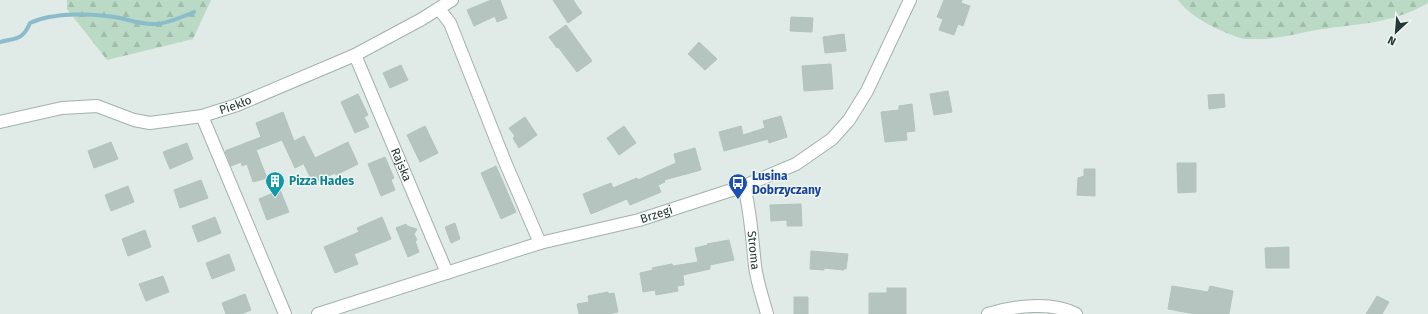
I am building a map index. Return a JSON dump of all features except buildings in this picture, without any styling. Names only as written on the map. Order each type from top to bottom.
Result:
[{"type":"street","name":"Piekło","points":[[0,122],[62,108],[97,106],[134,120],[150,123],[202,116],[237,105],[355,55],[422,20],[452,0]]},
{"type":"street","name":"Brzegi","points":[[318,314],[540,243],[638,220],[744,186],[796,164],[832,139],[848,120],[867,91],[910,0]]},
{"type":"street","points":[[439,9],[450,23],[505,162],[540,243]]},
{"type":"street","name":"Rajska","points":[[355,55],[447,273]]},
{"type":"street","points":[[202,116],[285,314]]},
{"type":"street","name":"Stroma","points":[[744,186],[749,205],[755,268],[767,314]]},
{"type":"street","points":[[988,314],[999,310],[1022,306],[1048,307],[1068,310],[1076,314]]},
{"type":"green space","points":[[67,0],[211,0],[193,39],[107,60],[67,9]]},
{"type":"green space","points":[[1178,0],[1428,0],[1428,3],[1402,15],[1377,22],[1315,30],[1274,38],[1245,39],[1218,29],[1199,19]]},
{"type":"waterway","points":[[0,42],[15,39],[22,35],[25,33],[30,23],[39,19],[62,15],[87,14],[110,16],[142,23],[156,24],[171,21],[194,12]]},
{"type":"place","name":"Pizza Hades","points":[[275,198]]},
{"type":"place","name":"Lusina Dobrzyczany","points":[[738,200]]}]
